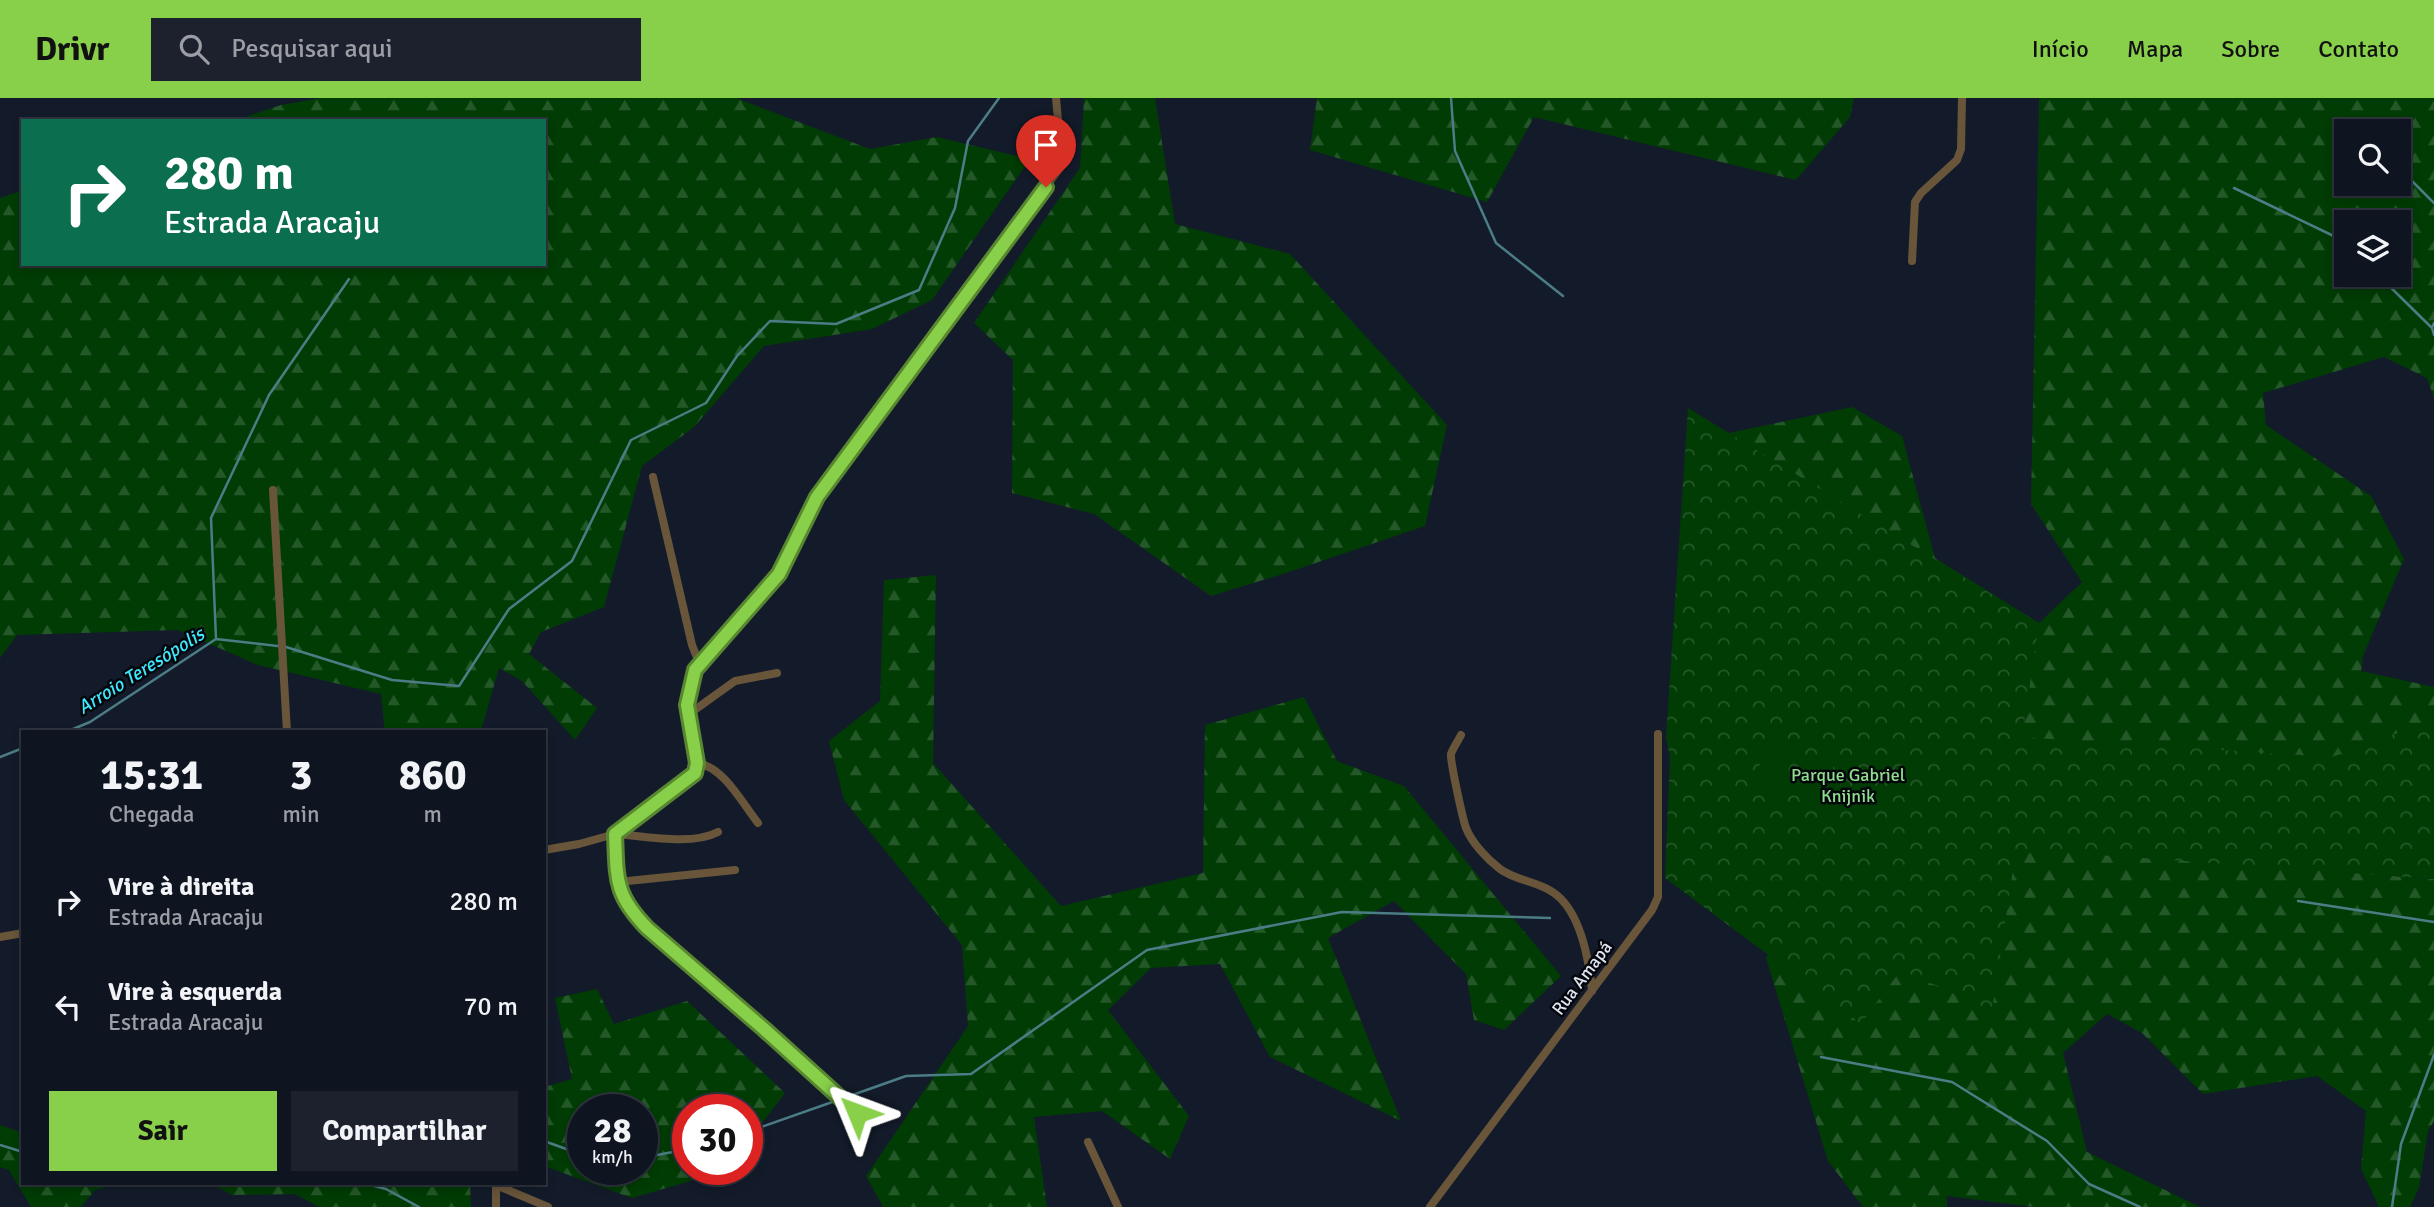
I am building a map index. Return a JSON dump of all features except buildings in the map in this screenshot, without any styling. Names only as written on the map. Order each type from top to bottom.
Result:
[{"type":"street","points":[[615,834],[695,773],[697,763],[687,705],[695,670],[779,574],[817,497],[1062,165],[1056,98]]},
{"type":"street","points":[[1912,261],[1914,202],[1957,160],[1961,149],[1962,98]]},
{"type":"street","points":[[653,477],[692,645],[699,664]]},
{"type":"street","points":[[273,490],[287,730]]},
{"type":"street","points":[[689,714],[735,681],[777,673]]},
{"type":"street","name":"Rua Amapá","points":[[1430,1207],[1652,910],[1658,897],[1658,734]]},
{"type":"street","points":[[1461,735],[1451,754],[1451,768],[1466,828],[1483,853],[1502,870],[1555,893],[1567,907],[1581,934],[1589,963],[1592,991]]},
{"type":"street","points":[[697,763],[711,767],[720,774],[758,823]]},
{"type":"street","points":[[546,850],[615,834],[692,839],[708,837],[718,832]]},
{"type":"street","points":[[615,834],[620,894],[630,911],[857,1113]]},
{"type":"street","points":[[618,882],[735,870]]},
{"type":"street","points":[[0,937],[21,933]]},
{"type":"street","points":[[1088,1142],[1118,1207]]},
{"type":"street","points":[[496,1207],[496,1185],[545,1206]]},
{"type":"green space","points":[[321,98],[736,98],[870,149],[937,137],[1030,159],[932,300],[872,329],[764,346],[694,427],[642,466],[604,607],[541,632],[529,654],[597,708],[575,740],[522,681],[499,668],[481,730],[385,730],[381,694],[258,665],[178,630],[17,635],[0,658],[0,198],[21,191],[21,266],[546,266],[546,119],[239,119],[281,105]]},
{"type":"green space","points":[[1084,98],[1155,98],[1175,224],[1290,254],[1447,425],[1425,526],[1211,596],[1094,514],[1012,493],[1013,360],[974,323],[1080,168]]},
{"type":"green space","points":[[1317,98],[1854,98],[1850,117],[1796,180],[1534,117],[1487,202],[1310,150]]},
{"type":"green space","points":[[2039,98],[2434,98],[2434,398],[2427,378],[2384,357],[2263,393],[2266,425],[2371,496],[2404,559],[2363,656],[2361,671],[2434,687],[2434,788],[2367,874],[2434,879],[2434,1121],[2428,1131],[2419,1188],[2410,1207],[2379,1207],[2361,1169],[2366,1111],[2317,1076],[2203,1094],[2142,1033],[2107,1014],[2063,1053],[2087,1152],[2200,1207],[2034,1207],[1947,1196],[1947,1207],[1863,1207],[1828,1161],[1766,958],[1811,878],[1729,433],[1852,407],[1902,436],[1935,558],[2039,623],[2082,582],[2031,504]]},
{"type":"green space","name":"Parque Gabriel Knijnik","points":[[1688,408],[2039,623],[2022,737],[2332,757],[2434,720],[2434,879],[2016,849],[1992,1011],[1901,970],[1861,1024],[1665,878],[1670,757],[1666,737]]},
{"type":"green space","points":[[936,575],[933,763],[1061,906],[1203,873],[1205,725],[1304,697],[1337,761],[1404,786],[1561,976],[1504,1030],[1474,1020],[1466,974],[1394,901],[1328,938],[1401,1121],[1270,1057],[1220,964],[1151,968],[1108,1010],[1189,1116],[1170,1159],[1102,1111],[1034,1117],[1047,1207],[883,1207],[866,1176],[968,1026],[962,945],[844,800],[829,741],[880,701],[884,580]]},
{"type":"green space","points":[[1771,738],[1797,749],[1780,790],[1754,779]]},
{"type":"green space","points":[[1809,752],[1835,763],[1818,804],[1792,793]]},
{"type":"green space","points":[[1843,780],[1849,782],[1836,812],[1830,810]]},
{"type":"green space","points":[[597,989],[614,1024],[687,1001],[785,1093],[763,1122],[763,1094],[672,1094],[672,1185],[677,1185],[632,1198],[596,1185],[658,1185],[658,1094],[567,1094],[567,1174],[546,1167],[546,1086],[572,1079],[555,998]]},
{"type":"green space","points":[[0,1125],[21,1132],[21,1185],[114,1185],[95,1190],[81,1207],[31,1207],[9,1170],[0,1167]]},
{"type":"green space","points":[[214,1185],[470,1185],[471,1207],[319,1207],[295,1194],[232,1195]]},
{"type":"waterway","name":"Arroio Teresópolis","points":[[71,730],[90,722],[216,639],[286,647],[392,680],[459,686],[509,609],[572,561],[631,440],[706,403],[737,356],[770,321],[836,324],[919,290],[955,208],[968,141],[999,98]]},
{"type":"waterway","points":[[1451,98],[1455,151],[1496,243],[1563,296]]},
{"type":"waterway","points":[[2411,180],[2434,203]]},
{"type":"waterway","points":[[2234,188],[2334,236]]},
{"type":"waterway","points":[[216,639],[211,518],[269,395],[349,279]]},
{"type":"waterway","points":[[2390,287],[2432,328]]},
{"type":"waterway","points":[[2434,323],[2434,335]]},
{"type":"waterway","name":"Arroio Teresópolis","points":[[0,757],[21,749]]},
{"type":"waterway","points":[[2298,901],[2434,922]]},
{"type":"waterway","points":[[844,1098],[906,1076],[971,1074],[1147,950],[1342,912],[1550,918]]},
{"type":"waterway","points":[[2392,1207],[2401,1144],[2434,1055]]},
{"type":"waterway","points":[[1821,1057],[1952,1082],[2047,1141],[2089,1184],[2140,1207]]},
{"type":"waterway","points":[[763,1126],[838,1100]]},
{"type":"waterway","points":[[546,1142],[567,1149]]},
{"type":"waterway","points":[[0,1145],[21,1151]]},
{"type":"waterway","points":[[658,1155],[672,1152]]},
{"type":"waterway","points":[[371,1185],[386,1189],[419,1207]]},
{"type":"route","points":[[857,1113],[630,911],[620,894],[615,834],[695,773],[697,763],[687,705],[695,670],[779,574],[817,497],[1046,187]]}]
